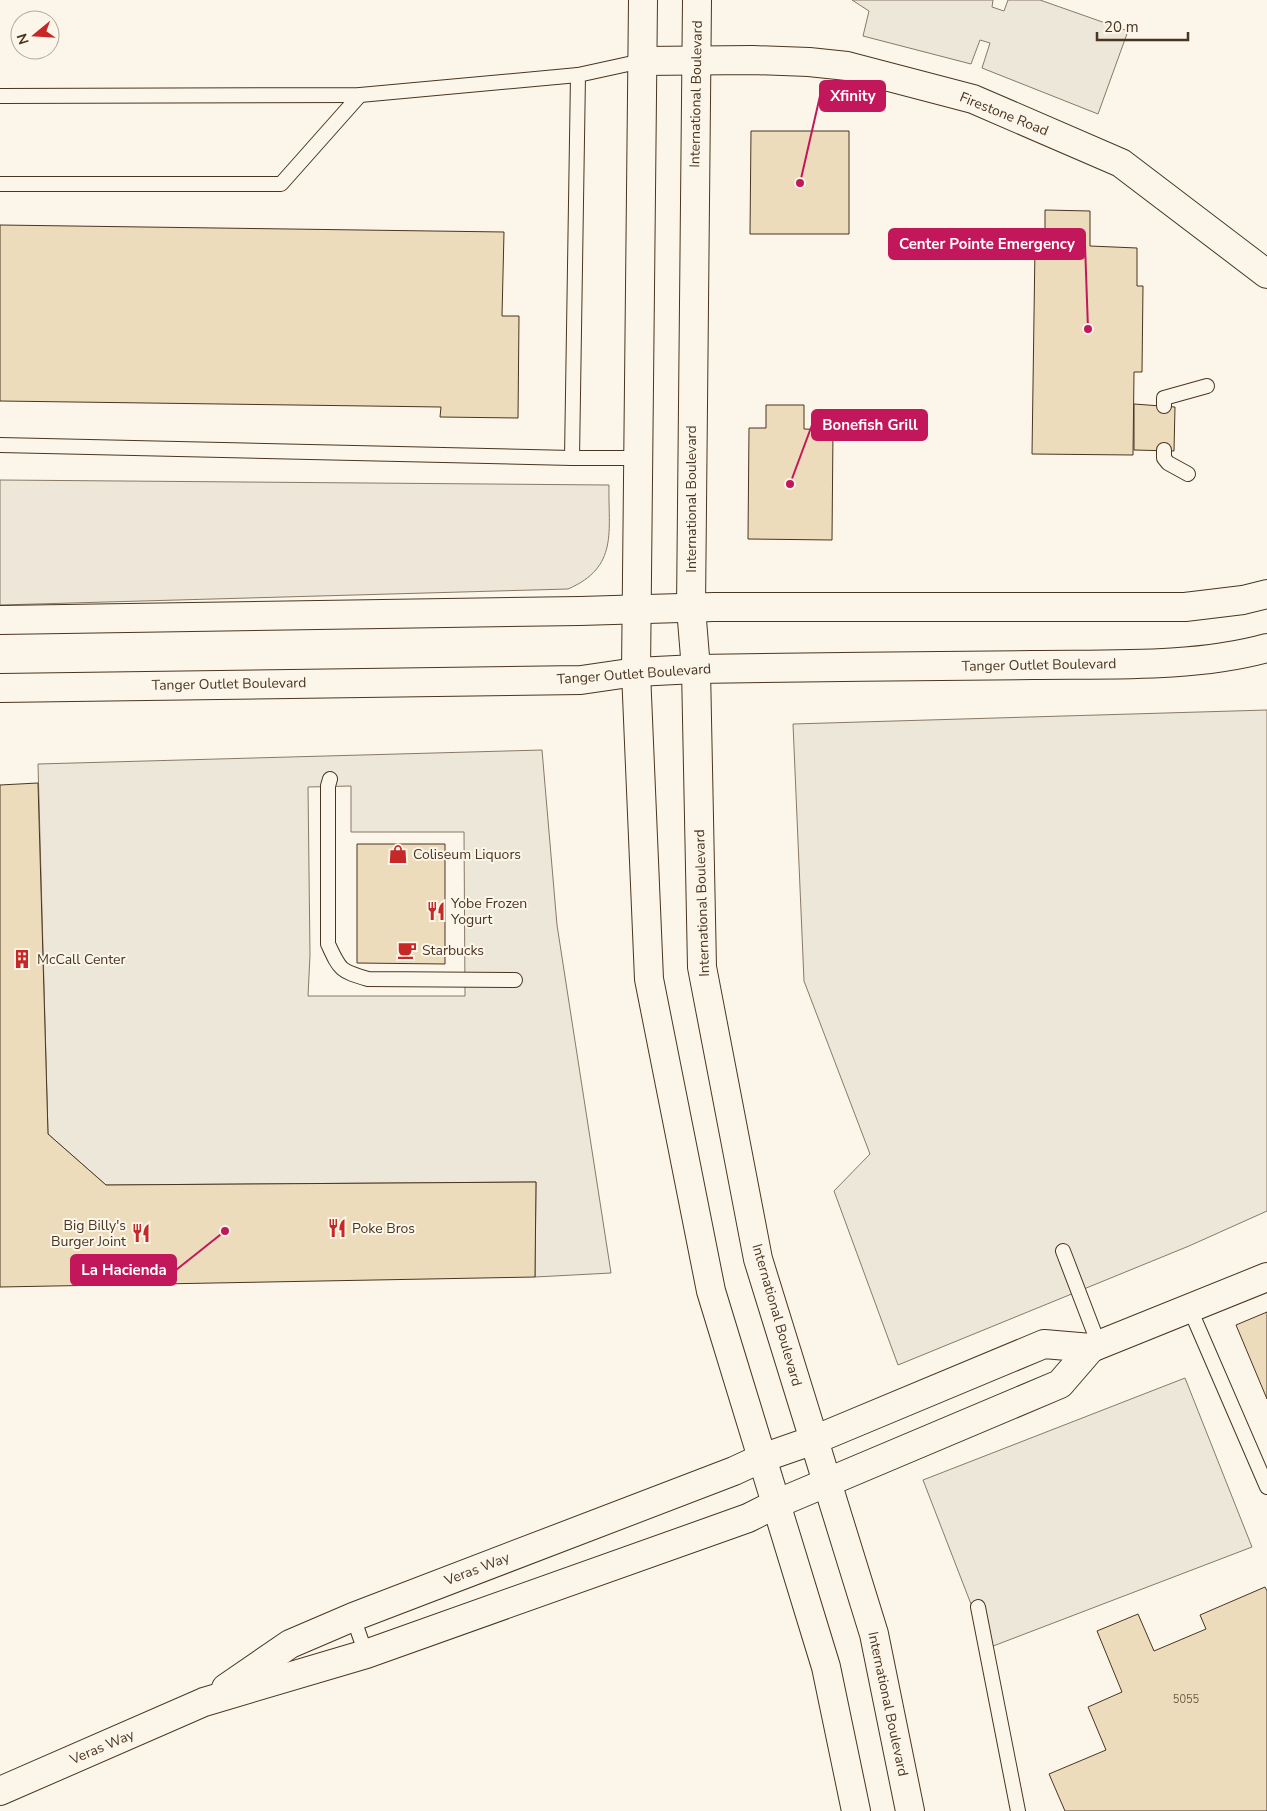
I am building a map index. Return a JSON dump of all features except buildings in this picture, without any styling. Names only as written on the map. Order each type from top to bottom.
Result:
[{"type":"street","points":[[643,0],[636,672],[649,979],[711,1290],[826,1667],[856,1811]]},
{"type":"street","name":"International Boulevard","points":[[697,0],[691,608],[696,669],[702,967],[758,1259],[874,1634],[910,1811]]},
{"type":"street","name":"Firestone Road","points":[[642,61],[800,62],[847,66],[973,99],[1121,163],[1264,264]]},
{"type":"street","points":[[0,620],[691,608],[1185,607],[1243,600],[1267,594]]},
{"type":"street","name":"Tanger Outlet Boulevard","points":[[0,688],[581,680],[636,672],[696,669],[1138,663],[1191,660],[1267,648]]},
{"type":"street","points":[[1095,1347],[1267,1278]]},
{"type":"street","name":"Veras Way","points":[[204,1702],[290,1644],[353,1617],[734,1471],[762,1458],[814,1440],[1044,1344],[1095,1347]]},
{"type":"street","name":"Veras Way","points":[[0,1791],[204,1702],[366,1654],[748,1518],[827,1482],[1060,1384],[1095,1347]]},
{"type":"lane","points":[[0,96],[360,95],[578,75],[642,61]]},
{"type":"lane","points":[[572,458],[578,75]]},
{"type":"lane","points":[[0,184],[281,184],[360,95]]},
{"type":"lane","points":[[1164,406],[1164,398],[1207,386]]},
{"type":"lane","points":[[0,445],[637,458]]},
{"type":"lane","points":[[1164,450],[1164,458],[1168,463],[1188,474]]},
{"type":"lane","points":[[330,779],[328,786],[328,944],[339,968],[353,975],[368,979],[515,980]]},
{"type":"lane","points":[[1063,1251],[1095,1347]]},
{"type":"lane","points":[[1190,1309],[1267,1486]]},
{"type":"lane","points":[[978,1607],[1018,1811]]},
{"type":"lane","points":[[353,1617],[366,1654]]},
{"type":"shaded area","points":[[852,0],[993,0],[992,7],[1004,11],[1008,0],[1040,0],[1128,31],[1098,114],[982,68],[990,43],[980,40],[971,64],[863,36],[869,11]]},
{"type":"shaded area","points":[[0,480],[609,485],[609,532],[603,559],[596,570],[584,580],[568,589],[0,605]]},
{"type":"shaded area","points":[[1267,710],[1267,1211],[1189,1246],[898,1365],[834,1191],[870,1154],[804,981],[793,724]]},
{"type":"shaded area","points":[[542,750],[557,925],[611,1273],[535,1277],[536,1182],[106,1185],[48,1134],[38,764]],"holes":[[[351,786],[351,832],[464,832],[465,996],[308,996],[310,955],[308,787]]]},
{"type":"shaded area","points":[[1185,1378],[1252,1547],[988,1648],[923,1480]]},
{"type":"place","name":"Xfinity","points":[[800,183]]},
{"type":"place","name":"Center Pointe Emergency","points":[[1088,329]]},
{"type":"place","name":"Bonefish Grill","points":[[790,484]]},
{"type":"place","name":"Coliseum Liquors","points":[[398,854]]},
{"type":"place","name":"Yobe Frozen Yogurt","points":[[436,911]]},
{"type":"place","name":"Starbucks","points":[[407,950]]},
{"type":"place","name":"McCall Center","points":[[22,959]]},
{"type":"place","name":"Poke Bros","points":[[337,1228]]},
{"type":"place","name":"La Hacienda","points":[[225,1231]]},
{"type":"place","name":"Big Billy's Burger Joint","points":[[141,1233]]}]
